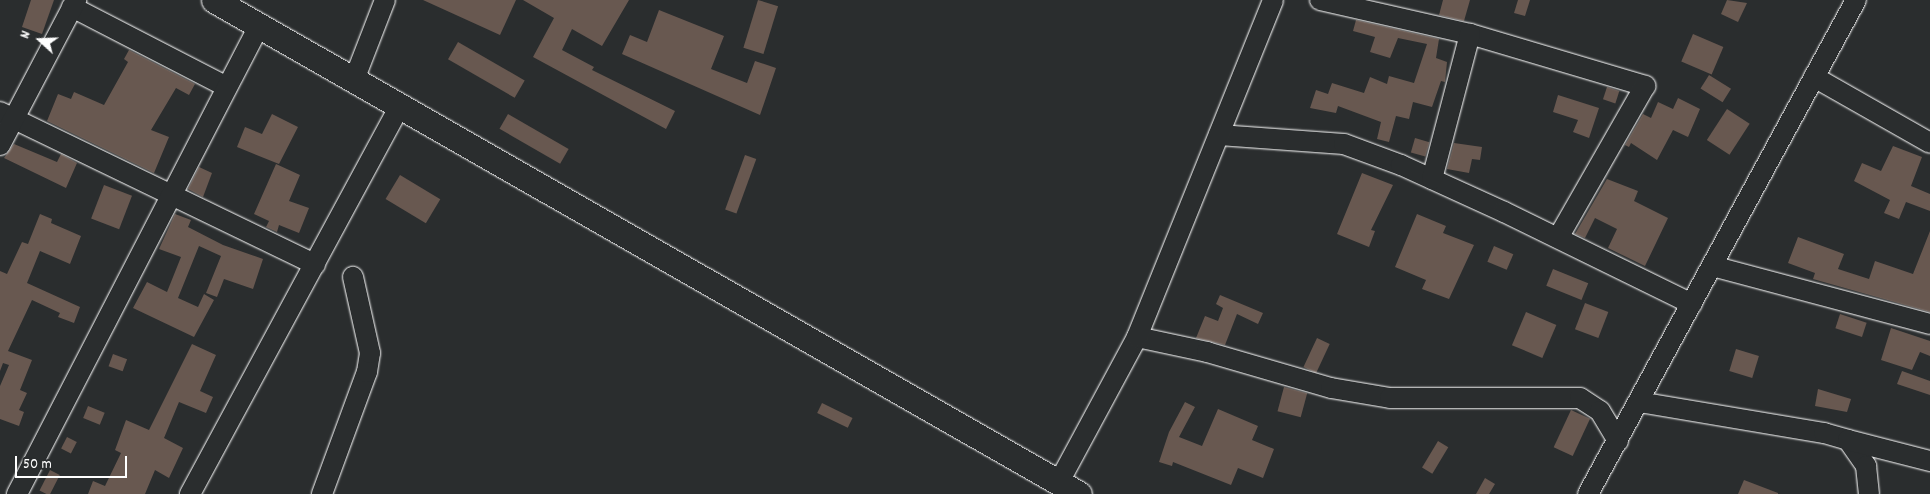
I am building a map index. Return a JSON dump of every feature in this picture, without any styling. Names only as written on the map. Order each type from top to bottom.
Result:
[{"type":"main road","points":[[214,0],[1069,488]]},
{"type":"street","points":[[354,80],[385,0]]},
{"type":"street","points":[[1069,488],[1137,337],[1273,0]]},
{"type":"street","points":[[1320,0],[1470,34],[1646,86],[1558,238]]},
{"type":"street","points":[[1588,494],[1856,0]]},
{"type":"street","points":[[0,145],[7,116],[74,4],[227,88]]},
{"type":"street","points":[[17,494],[259,26]]},
{"type":"street","points":[[1432,180],[1470,34]]},
{"type":"street","points":[[1814,77],[1930,143]]},
{"type":"street","points":[[190,494],[400,105]]},
{"type":"street","points":[[7,116],[315,264]]},
{"type":"street","points":[[1219,135],[1344,144],[1432,180],[1558,238],[1692,304]]},
{"type":"street","points":[[1712,266],[1930,324]]},
{"type":"street","points":[[322,494],[367,372],[370,353],[354,277]]},
{"type":"street","points":[[1137,337],[1207,352],[1331,388],[1390,398],[1580,398],[1600,411],[1618,441]]},
{"type":"street","points":[[1639,402],[1824,433],[1930,461]]},
{"type":"street","points":[[1848,440],[1866,466],[1869,494]]},
{"type":"building","points":[[31,0],[54,0],[42,34],[22,27]]},
{"type":"building","points":[[423,0],[516,0],[500,35]]},
{"type":"building","points":[[523,0],[629,0],[602,46],[572,29],[562,50],[594,67],[592,70],[675,111],[666,129],[533,57],[554,18]]},
{"type":"building","points":[[758,0],[778,6],[763,54],[743,48]]},
{"type":"building","points":[[1443,0],[1470,0],[1464,21],[1439,15]]},
{"type":"building","points":[[1518,0],[1530,0],[1525,16],[1514,13]]},
{"type":"building","points":[[1727,0],[1747,3],[1738,22],[1721,14]]},
{"type":"building","points":[[659,10],[724,36],[711,69],[747,83],[755,61],[776,68],[760,115],[622,54],[630,35],[647,42]]},
{"type":"building","points":[[1356,20],[1439,39],[1436,58],[1447,62],[1445,82],[1441,81],[1432,107],[1413,102],[1409,119],[1396,116],[1389,142],[1377,139],[1381,122],[1338,106],[1336,113],[1310,108],[1316,90],[1328,94],[1332,83],[1364,93],[1370,77],[1387,84],[1389,76],[1414,83],[1427,44],[1398,38],[1390,58],[1370,52],[1375,37],[1353,31]]},
{"type":"building","points":[[1693,34],[1723,47],[1712,75],[1681,62]]},
{"type":"building","points":[[458,42],[525,80],[515,98],[448,59]]},
{"type":"building","points":[[129,50],[195,84],[189,95],[176,88],[151,130],[169,137],[154,173],[47,121],[58,94],[71,99],[74,92],[104,105],[128,62],[124,59]]},
{"type":"building","points":[[1709,75],[1731,89],[1723,102],[1701,89]]},
{"type":"building","points":[[1607,87],[1619,91],[1615,103],[1603,99]]},
{"type":"building","points":[[1558,95],[1599,108],[1589,138],[1573,132],[1578,120],[1553,112]]},
{"type":"building","points":[[1678,98],[1700,109],[1688,137],[1673,130],[1657,160],[1631,143],[1629,147],[1625,145],[1643,114],[1651,118],[1658,102],[1673,109]]},
{"type":"building","points":[[1727,109],[1750,124],[1729,155],[1707,140]]},
{"type":"building","points":[[272,114],[298,127],[279,164],[237,147],[245,127],[262,134]]},
{"type":"building","points":[[508,114],[569,149],[560,164],[500,129]]},
{"type":"building","points":[[1415,138],[1429,142],[1425,157],[1411,152]]},
{"type":"building","points":[[1454,143],[1482,147],[1480,160],[1472,159],[1469,173],[1447,169]]},
{"type":"building","points":[[14,144],[57,162],[61,154],[77,163],[66,188],[4,158]]},
{"type":"building","points":[[1893,146],[1922,157],[1911,186],[1930,194],[1930,211],[1906,202],[1899,219],[1884,213],[1890,200],[1854,181],[1862,163],[1881,171]]},
{"type":"building","points":[[745,155],[756,159],[736,214],[725,210]]},
{"type":"building","points":[[276,164],[300,175],[289,201],[309,208],[299,233],[279,225],[277,232],[266,227],[269,221],[254,214]]},
{"type":"building","points":[[199,167],[212,173],[203,197],[188,189]]},
{"type":"building","points":[[1362,173],[1393,185],[1371,230],[1375,231],[1369,247],[1337,234]]},
{"type":"building","points":[[400,175],[440,199],[426,223],[386,199]]},
{"type":"building","points":[[1607,179],[1638,191],[1634,201],[1668,218],[1645,266],[1608,248],[1617,229],[1595,218],[1585,238],[1575,234]]},
{"type":"building","points":[[104,185],[132,196],[119,229],[91,219]]},
{"type":"building","points":[[40,214],[52,219],[51,223],[81,236],[70,264],[40,251],[27,283],[80,307],[74,323],[58,317],[60,313],[32,300],[8,351],[32,360],[20,390],[27,393],[19,410],[24,412],[19,426],[0,419],[0,386],[9,365],[3,363],[0,371],[0,271],[7,274],[22,242],[28,244]]},
{"type":"building","points":[[175,214],[191,220],[188,227],[223,245],[263,259],[253,289],[224,279],[217,297],[206,293],[221,256],[199,246],[178,298],[198,307],[204,294],[214,300],[194,337],[133,308],[147,282],[167,292],[181,257],[159,249]]},
{"type":"building","points":[[1417,214],[1446,226],[1443,233],[1474,245],[1449,299],[1422,289],[1426,280],[1395,267]]},
{"type":"building","points":[[1930,231],[1930,312],[1813,279],[1815,273],[1788,263],[1798,237],[1844,254],[1838,269],[1869,279],[1875,261],[1913,274]]},
{"type":"building","points":[[1494,246],[1513,254],[1507,270],[1487,262]]},
{"type":"building","points":[[1553,269],[1588,283],[1581,300],[1546,286]]},
{"type":"building","points":[[1220,295],[1263,313],[1258,324],[1237,314],[1225,345],[1196,338],[1205,316],[1218,321],[1223,308],[1216,304]]},
{"type":"building","points":[[1585,303],[1608,312],[1598,338],[1575,329]]},
{"type":"building","points":[[1526,312],[1556,325],[1542,358],[1512,345]]},
{"type":"building","points":[[1840,314],[1867,323],[1862,337],[1835,328]]},
{"type":"building","points":[[1891,328],[1930,341],[1930,356],[1920,352],[1912,370],[1881,360]]},
{"type":"building","points":[[1317,338],[1330,344],[1316,373],[1303,367]]},
{"type":"building","points":[[192,344],[216,355],[200,391],[213,397],[206,413],[179,402],[164,438],[183,448],[169,478],[155,470],[145,494],[88,494],[93,481],[105,486],[121,453],[115,450],[126,420],[149,430]]},
{"type":"building","points":[[1736,349],[1759,356],[1752,378],[1729,371]]},
{"type":"building","points":[[113,354],[127,359],[123,371],[109,366]]},
{"type":"building","points":[[1902,371],[1930,381],[1930,395],[1897,384]]},
{"type":"building","points":[[1284,387],[1307,393],[1301,417],[1278,411]]},
{"type":"building","points":[[1818,389],[1851,399],[1847,412],[1815,406]]},
{"type":"building","points":[[1185,402],[1195,407],[1179,437],[1202,446],[1218,409],[1258,426],[1252,440],[1274,449],[1263,478],[1238,468],[1231,485],[1173,462],[1172,466],[1159,462],[1169,432]]},
{"type":"building","points":[[822,403],[853,418],[848,428],[817,413]]},
{"type":"building","points":[[88,406],[105,413],[100,425],[83,418]]},
{"type":"building","points":[[1571,410],[1590,419],[1573,456],[1554,447]]},
{"type":"building","points":[[67,437],[77,442],[71,454],[61,449]]},
{"type":"building","points":[[1438,441],[1448,447],[1432,474],[1422,468]]},
{"type":"building","points":[[50,470],[60,475],[50,494],[40,490]]},
{"type":"building","points":[[1485,478],[1495,484],[1489,494],[1476,494]]},
{"type":"building","points":[[1744,480],[1778,493],[1778,494],[1738,494]]}]
